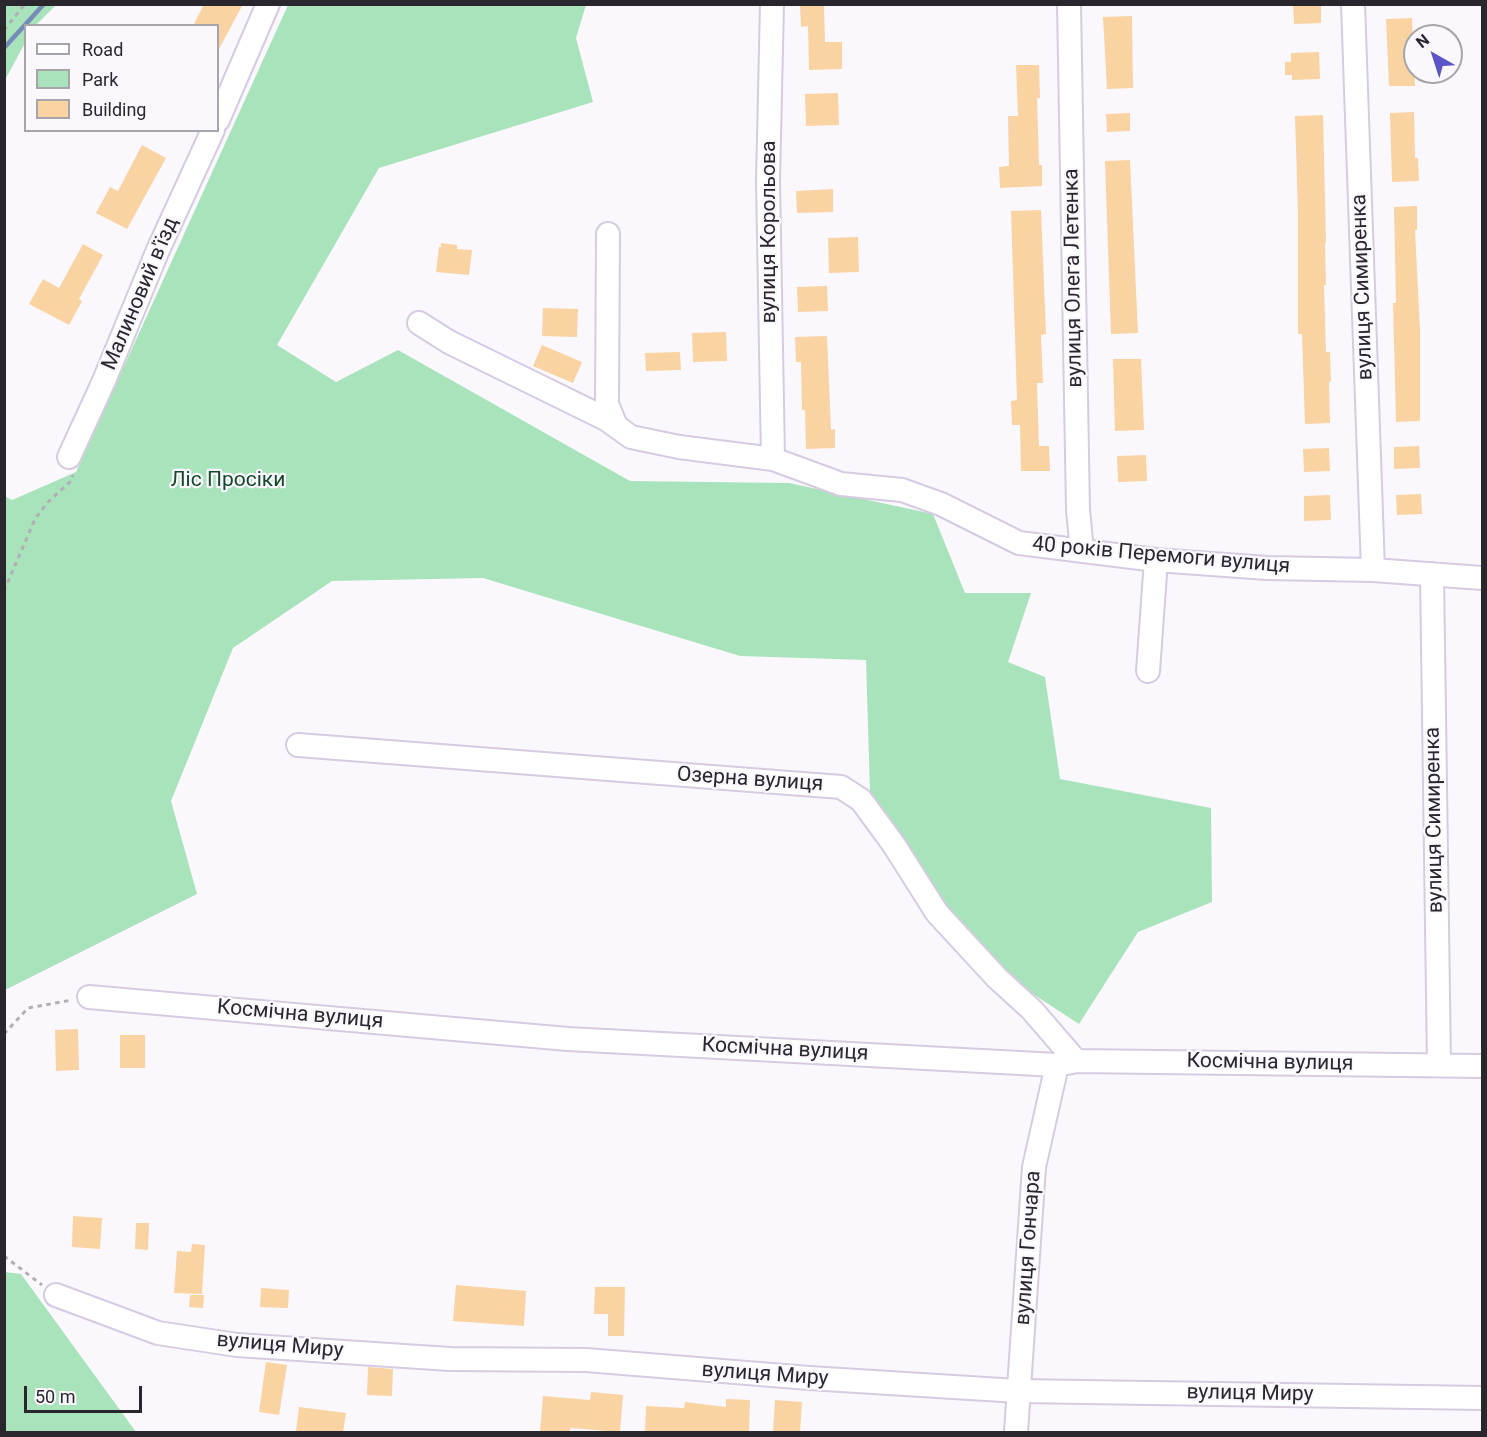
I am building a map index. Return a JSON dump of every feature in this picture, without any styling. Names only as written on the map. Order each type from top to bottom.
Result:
[{"type":"street","points":[[219,118],[268,4]]},
{"type":"street","name":"вулиця Корольова","points":[[772,4],[768,181],[773,459]]},
{"type":"street","name":"вулиця Олега Летенка","points":[[1069,4],[1078,510],[1082,551]]},
{"type":"street","name":"вулиця Симиренка","points":[[1353,4],[1373,570]]},
{"type":"street","name":"Малиновий в'їзд","points":[[71,464],[158,250],[212,132]]},
{"type":"street","points":[[609,234],[607,404],[616,426]]},
{"type":"street","name":"40 років Перемоги вулиця","points":[[419,323],[449,342],[606,419],[631,436],[670,445],[773,459],[841,484],[902,490],[941,504],[1019,543],[1156,560],[1267,567],[1373,570],[1482,578]]},
{"type":"street","points":[[1148,671],[1156,560]]},
{"type":"street","name":"вулиця Симиренка","points":[[1432,574],[1439,1065]]},
{"type":"street","name":"Озерна вулиця","points":[[298,745],[841,787],[861,800],[894,845],[937,913],[997,978],[1032,1010],[1066,1063]]},
{"type":"street","name":"Космічна вулиця","points":[[89,997],[568,1039],[1066,1063],[1482,1066]]},
{"type":"street","name":"вулиця Гончара","points":[[1016,1432],[1034,1167],[1066,1063]]},
{"type":"street","name":"вулиця Миру","points":[[56,1295],[158,1333],[237,1345],[450,1359],[586,1360],[809,1378],[1018,1391],[1482,1398]]},
{"type":"path","points":[[4,30],[25,4]]},
{"type":"path","points":[[4,591],[35,519],[48,502],[70,482],[71,464]]},
{"type":"path","points":[[4,1034],[28,1008],[89,997]]},
{"type":"path","points":[[4,1256],[56,1295]]},
{"type":"green space","points":[[5,4],[56,5],[37,24],[24,24],[24,45],[5,80]]},
{"type":"green space","name":"Ліс Просіки","points":[[288,5],[586,5],[576,38],[593,102],[379,168],[277,345],[336,382],[398,350],[630,481],[789,483],[933,514],[965,593],[1031,593],[1008,662],[1045,677],[1060,779],[1211,808],[1212,902],[1138,932],[1079,1024],[1013,981],[941,902],[870,792],[866,660],[740,656],[483,578],[332,581],[233,648],[171,801],[197,894],[5,990],[5,496],[12,500],[76,472]]},
{"type":"green space","points":[[5,1272],[21,1274],[136,1432],[5,1432]]},
{"type":"building","points":[[204,4],[243,4],[219,49],[219,24],[194,24]]},
{"type":"building","points":[[800,4],[824,4],[825,42],[842,42],[842,69],[809,70],[808,26],[801,27]]},
{"type":"building","points":[[1293,4],[1321,4],[1321,23],[1294,24]]},
{"type":"building","points":[[1132,16],[1133,88],[1107,89],[1103,17]]},
{"type":"building","points":[[1412,18],[1412,24],[1403,24],[1403,84],[1415,84],[1415,86],[1389,86],[1386,19]]},
{"type":"building","points":[[1319,52],[1320,79],[1292,80],[1292,75],[1285,75],[1285,62],[1291,62],[1291,53]]},
{"type":"building","points":[[1016,65],[1039,65],[1040,98],[1037,98],[1039,165],[1042,165],[1042,186],[1000,188],[999,167],[1009,166],[1008,116],[1018,116]]},
{"type":"building","points":[[838,93],[839,125],[806,126],[805,94]]},
{"type":"building","points":[[1414,112],[1415,158],[1418,158],[1419,181],[1392,182],[1390,113]]},
{"type":"building","points":[[1130,113],[1130,131],[1107,132],[1106,114]]},
{"type":"building","points":[[1323,115],[1326,243],[1326,285],[1324,285],[1326,352],[1330,352],[1330,423],[1305,424],[1302,334],[1298,334],[1295,116]]},
{"type":"building","points":[[142,145],[166,158],[127,229],[96,213],[110,187],[118,191]]},
{"type":"building","points":[[1130,160],[1138,333],[1111,334],[1105,161]]},
{"type":"building","points":[[833,189],[833,212],[797,213],[796,191]]},
{"type":"building","points":[[1417,206],[1417,230],[1415,230],[1420,330],[1420,421],[1396,422],[1393,303],[1396,303],[1394,207]]},
{"type":"building","points":[[1041,210],[1046,334],[1041,335],[1043,383],[1037,383],[1039,446],[1049,446],[1050,471],[1021,471],[1020,425],[1012,425],[1011,401],[1017,400],[1011,211]]},
{"type":"building","points":[[858,237],[859,272],[829,273],[828,238]]},
{"type":"building","points":[[441,243],[457,245],[457,249],[472,250],[469,275],[436,272]]},
{"type":"building","points":[[83,244],[103,255],[79,299],[82,301],[69,325],[29,304],[43,279],[59,288]]},
{"type":"building","points":[[827,286],[828,311],[798,312],[797,287]]},
{"type":"building","points":[[543,308],[578,309],[577,337],[542,336]]},
{"type":"building","points":[[726,332],[727,361],[693,362],[692,333]]},
{"type":"building","points":[[827,336],[831,430],[835,429],[835,448],[806,449],[801,362],[796,362],[795,337]]},
{"type":"building","points":[[542,345],[582,362],[573,383],[533,366]]},
{"type":"building","points":[[680,352],[681,370],[646,371],[645,353]]},
{"type":"building","points":[[1113,359],[1141,359],[1144,430],[1115,431]]},
{"type":"building","points":[[1419,446],[1420,468],[1394,469],[1394,447]]},
{"type":"building","points":[[1329,448],[1330,471],[1304,472],[1303,449]]},
{"type":"building","points":[[1146,455],[1147,481],[1118,482],[1117,456]]},
{"type":"building","points":[[1421,494],[1422,514],[1397,515],[1396,495]]},
{"type":"building","points":[[1330,495],[1331,520],[1304,521],[1304,496]]},
{"type":"building","points":[[78,1029],[79,1070],[56,1071],[55,1030]]},
{"type":"building","points":[[120,1035],[145,1035],[145,1068],[120,1068]]},
{"type":"building","points":[[73,1216],[102,1218],[100,1249],[72,1247]]},
{"type":"building","points":[[136,1223],[149,1223],[148,1250],[135,1249]]},
{"type":"building","points":[[192,1244],[205,1245],[202,1294],[174,1293],[177,1251],[191,1252]]},
{"type":"building","points":[[456,1285],[526,1291],[524,1326],[453,1321]]},
{"type":"building","points":[[595,1287],[625,1287],[624,1336],[608,1336],[608,1314],[594,1314]]},
{"type":"building","points":[[261,1288],[289,1290],[288,1308],[260,1307]]},
{"type":"building","points":[[190,1295],[204,1295],[203,1308],[189,1307]]},
{"type":"building","points":[[266,1362],[287,1365],[279,1415],[259,1412]]},
{"type":"building","points":[[368,1367],[393,1369],[392,1396],[367,1395]]},
{"type":"building","points":[[591,1392],[623,1395],[620,1432],[570,1428],[570,1432],[540,1432],[543,1396],[590,1400]]},
{"type":"building","points":[[726,1399],[750,1400],[749,1432],[645,1432],[646,1406],[684,1408],[685,1402],[726,1407]]},
{"type":"building","points":[[775,1400],[802,1402],[800,1432],[773,1432]]},
{"type":"building","points":[[299,1407],[346,1413],[343,1432],[296,1431]]},
{"type":"waterway","points":[[26,24],[44,4]]},
{"type":"waterway","points":[[4,48],[24,26]]}]
